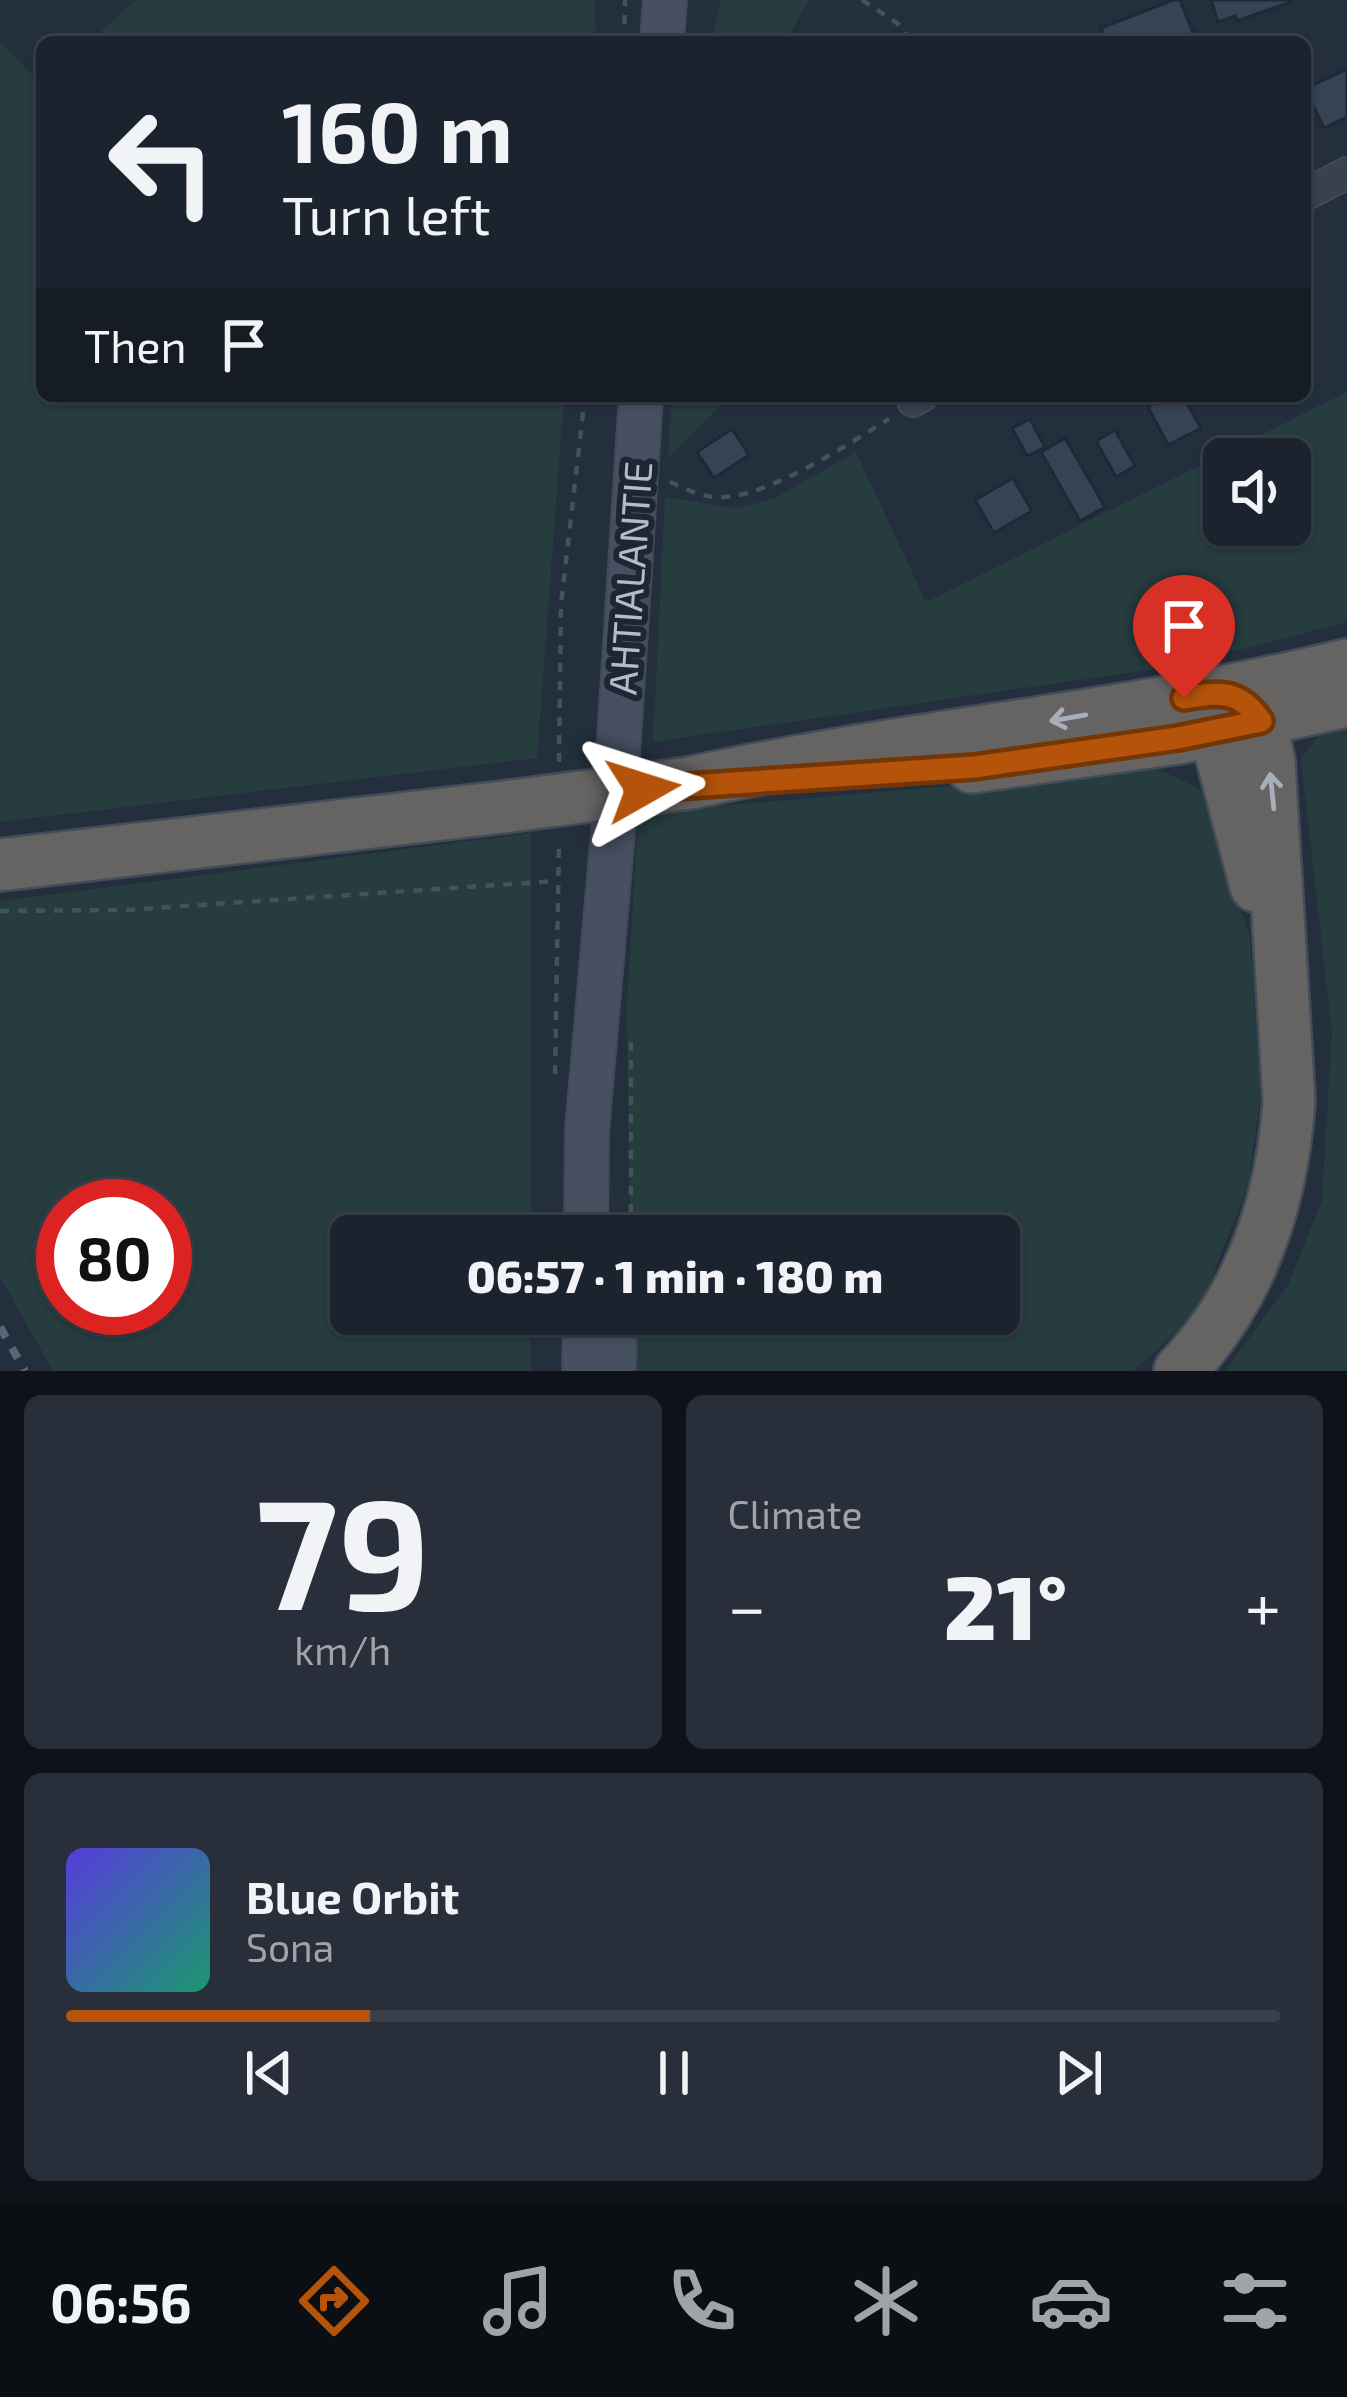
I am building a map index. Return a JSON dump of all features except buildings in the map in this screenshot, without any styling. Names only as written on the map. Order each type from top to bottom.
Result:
[{"type":"highway","points":[[1233,714],[1347,665]]},
{"type":"highway","points":[[0,865],[690,783],[800,759],[1347,701]]},
{"type":"highway","points":[[1180,1371],[1232,1304],[1273,1209],[1288,1119],[1274,802],[1233,714]]},
{"type":"main road","points":[[662,36],[665,0]]},
{"type":"main road","name":"AHTIALANTIE","points":[[586,1215],[587,1131],[613,832],[640,402]]},
{"type":"main road","name":"AHTIALANTIE","points":[[613,832],[615,1215]]},
{"type":"main road","points":[[584,1371],[585,1335]]},
{"type":"main road","points":[[614,1371],[615,1335]]},
{"type":"street","points":[[1311,192],[1347,173]]},
{"type":"path","points":[[624,36],[625,0]]},
{"type":"path","points":[[862,0],[897,23],[907,36]]},
{"type":"path","points":[[636,473],[718,498],[741,494],[780,479],[912,402]]},
{"type":"path","points":[[0,911],[126,910],[559,880]]},
{"type":"green space","points":[[136,0],[595,0],[596,36],[96,36]]},
{"type":"green space","points":[[721,0],[809,0],[788,36],[712,36]]},
{"type":"green space","points":[[0,42],[36,79],[36,402],[564,402],[537,758],[0,822]]},
{"type":"green space","points":[[1347,392],[1347,622],[1182,665],[653,742],[665,497],[737,508],[775,498],[856,452],[926,602],[1203,464],[1203,546],[1311,546],[1311,438],[1255,438]]},
{"type":"green space","points":[[672,402],[725,402],[668,458]]},
{"type":"green space","points":[[1347,721],[1347,1371],[1225,1371],[1288,1285],[1322,1200],[1332,1032],[1301,759],[1323,729]]},
{"type":"green space","points":[[1156,768],[1200,789],[1250,938],[1261,1094],[1248,1186],[1198,1313],[1133,1371],[632,1371],[631,1335],[1020,1335],[1020,1215],[630,1215],[627,1006],[638,813]]},
{"type":"green space","points":[[531,833],[531,1215],[330,1215],[330,1335],[531,1335],[531,1371],[53,1371],[0,1277],[0,901]]},
{"type":"railway","points":[[0,1327],[25,1371]]},
{"type":"route","points":[[643,789],[974,767],[1178,738],[1261,721],[1242,699],[1224,691],[1184,698]]}]
